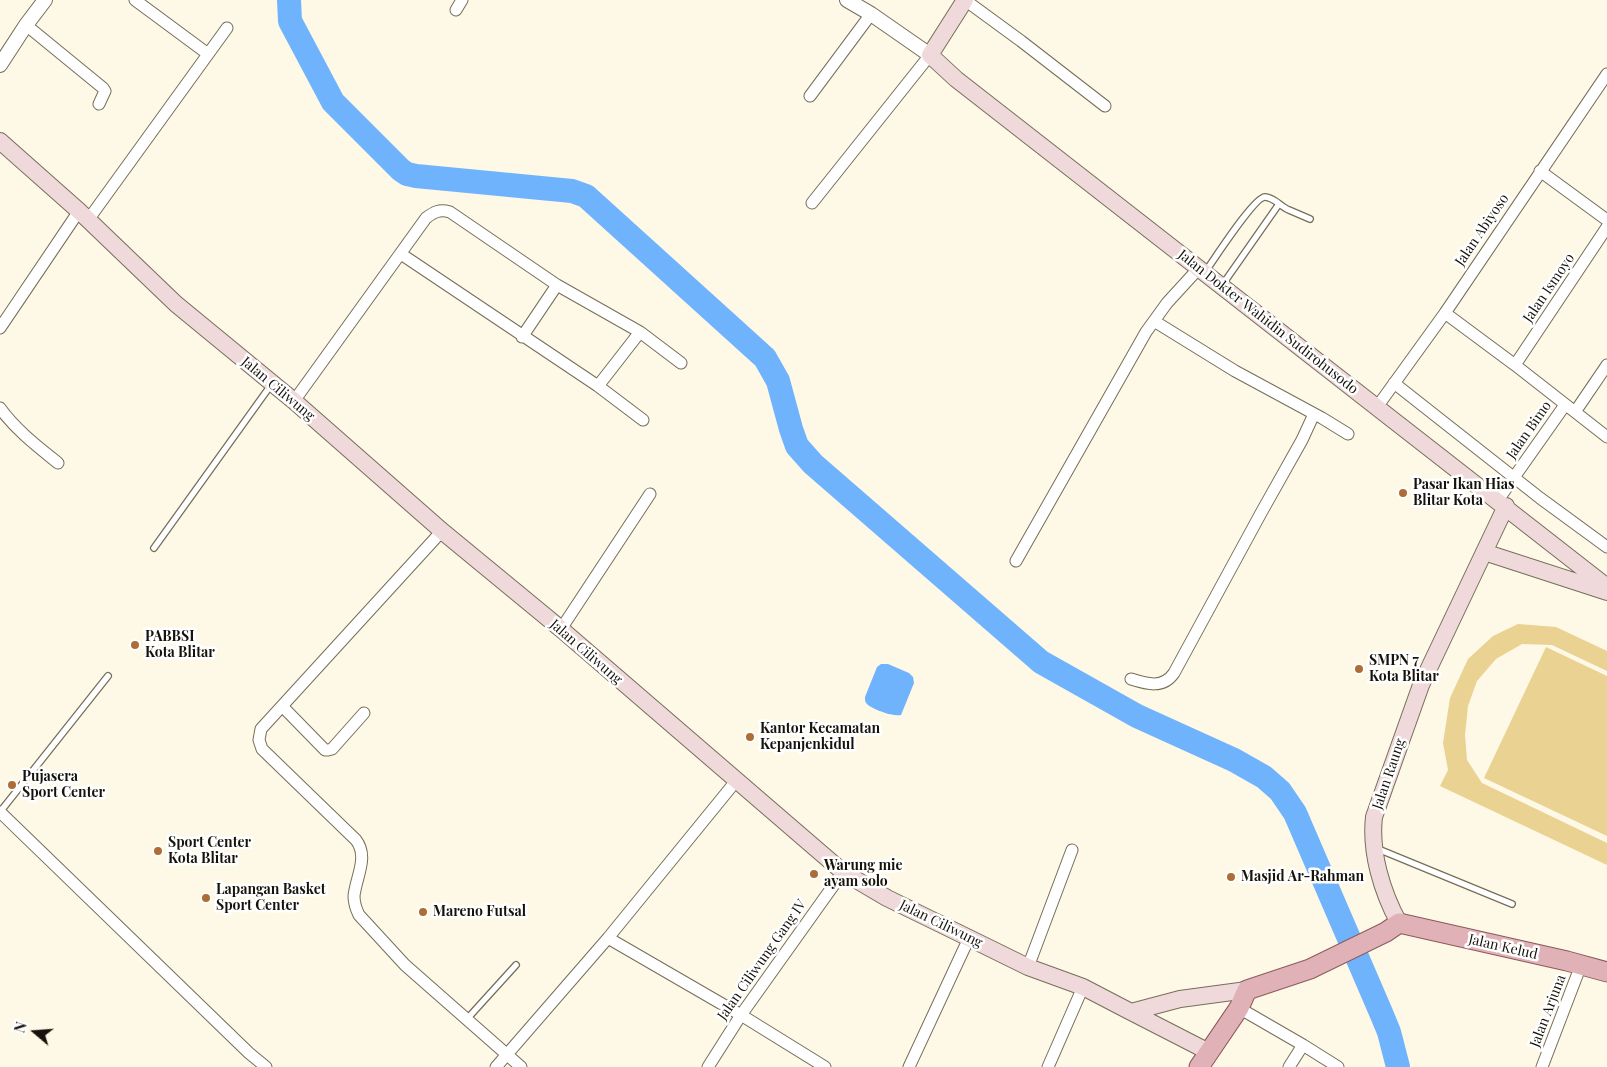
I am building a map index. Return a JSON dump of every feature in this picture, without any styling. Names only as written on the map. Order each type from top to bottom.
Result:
[{"type":"main road","points":[[930,55],[965,0]]},
{"type":"main road","name":"Jalan Dokter Wahidin Sudirohusodo","points":[[930,55],[956,79],[1222,286],[1379,404],[1607,587]]},
{"type":"main road","name":"Jalan Ciliwung","points":[[0,141],[84,216],[176,304],[294,401],[442,531],[843,872],[887,898],[1028,967],[1083,987],[1131,1012],[1203,1063]]},
{"type":"main road","name":"Jalan Raung","points":[[1392,927],[1389,904],[1379,870],[1373,828],[1374,817],[1388,773],[1421,685],[1484,552],[1501,501]]},
{"type":"main road","points":[[1484,552],[1607,592]]},
{"type":"main road","points":[[1131,1012],[1180,999],[1247,990],[1310,969],[1392,927]]},
{"type":"main road","name":"Jalan Kelud","points":[[1392,927],[1581,965],[1607,972]]},
{"type":"main road","points":[[1203,1063],[1239,1008],[1247,990]]},
{"type":"street","points":[[0,65],[45,0]]},
{"type":"street","points":[[135,0],[208,54]]},
{"type":"street","points":[[812,203],[930,55],[872,14],[847,0]]},
{"type":"street","points":[[965,0],[1105,106]]},
{"type":"street","points":[[810,96],[872,14]]},
{"type":"street","points":[[26,25],[103,88],[105,91],[104,97],[99,104]]},
{"type":"street","points":[[0,328],[227,28]]},
{"type":"street","name":"Jalan Abiyoso","points":[[1379,404],[1445,313],[1607,74]]},
{"type":"street","points":[[1540,171],[1607,220]]},
{"type":"street","points":[[294,401],[426,218],[434,212],[442,210],[450,212],[557,285],[640,332],[681,363]]},
{"type":"street","name":"Jalan Ismoyo","points":[[1515,365],[1607,228]]},
{"type":"street","points":[[401,254],[522,337],[598,386],[643,420]]},
{"type":"street","points":[[1016,561],[1084,444],[1128,362],[1154,321],[1167,303],[1202,270]]},
{"type":"street","points":[[522,337],[557,285]]},
{"type":"street","points":[[1445,313],[1515,365],[1607,438]]},
{"type":"street","points":[[1154,321],[1235,371],[1348,434]]},
{"type":"street","points":[[598,386],[640,332]]},
{"type":"street","name":"Jalan Bimo","points":[[1575,412],[1607,365]]},
{"type":"street","points":[[1394,383],[1514,478],[1607,547]]},
{"type":"street","name":"Jalan Bimo","points":[[1501,501],[1514,478],[1565,405]]},
{"type":"street","points":[[0,408],[11,422],[58,463]]},
{"type":"street","points":[[1131,679],[1156,685],[1170,680],[1260,513],[1302,440],[1314,414]]},
{"type":"street","points":[[560,630],[650,494]]},
{"type":"street","points":[[442,531],[282,706],[259,733],[259,740],[262,749],[362,847],[362,860],[354,897],[359,915],[405,965],[522,1067]]},
{"type":"street","points":[[282,706],[325,750],[332,749],[364,713]]},
{"type":"street","points":[[496,1067],[608,938],[736,782]]},
{"type":"street","points":[[0,812],[249,1053],[266,1067]]},
{"type":"street","points":[[1028,967],[1072,850]]},
{"type":"street","name":"Jalan Ciliwung Gang IV","points":[[708,1067],[741,1015],[843,872]]},
{"type":"street","points":[[608,938],[741,1015],[825,1067]]},
{"type":"street","points":[[909,1067],[969,938]]},
{"type":"street","name":"Jalan Arjuna","points":[[1542,1067],[1581,965]]},
{"type":"street","points":[[1048,1067],[1083,987]]},
{"type":"street","points":[[1239,1008],[1303,1044],[1338,1067]]},
{"type":"street","points":[[1289,1067],[1303,1044]]},
{"type":"lane","points":[[1202,270],[1258,200],[1267,197],[1310,219]]},
{"type":"lane","points":[[1222,286],[1279,204]]},
{"type":"lane","points":[[154,548],[272,383]]},
{"type":"lane","points":[[0,812],[108,676]]},
{"type":"lane","points":[[1376,849],[1512,904]]},
{"type":"lane","points":[[467,1019],[516,965]]},
{"type":"shaded area","points":[[1518,624],[1556,627],[1607,651],[1607,671],[1552,645],[1522,644],[1496,659],[1477,681],[1468,706],[1465,735],[1467,760],[1482,783],[1607,843],[1607,865],[1440,786],[1448,770],[1443,743],[1450,698],[1468,659],[1493,636]]},
{"type":"shaded area","points":[[1546,647],[1607,676],[1607,836],[1484,778]]},
{"type":"water","points":[[881,664],[888,664],[909,673],[913,677],[914,683],[901,715],[879,711],[868,705],[865,701],[877,667]]},
{"type":"waterway","points":[[289,0],[290,21],[333,102],[401,170],[416,176],[572,191],[586,196],[765,358],[778,381],[797,446],[813,464],[1041,662],[1137,716],[1234,760],[1264,777],[1280,791],[1295,813],[1382,1015],[1389,1032],[1398,1067]]},
{"type":"place","name":"Pasar Ikan Hias Blitar Kota","points":[[1403,493]]},
{"type":"place","name":"PABBSI Kota Blitar","points":[[135,645]]},
{"type":"place","name":"SMPN 7 Kota Blitar","points":[[1359,669]]},
{"type":"place","name":"Kantor Kecamatan Kepanjenkidul","points":[[750,737]]},
{"type":"place","name":"Pujasera Sport Center","points":[[12,785]]},
{"type":"place","name":"Sport Center Kota Blitar","points":[[158,851]]},
{"type":"place","name":"Warung mie ayam solo","points":[[814,874]]},
{"type":"place","name":"Masjid Ar-Rahman","points":[[1231,877]]},
{"type":"place","name":"Lapangan Basket Sport Center","points":[[206,898]]},
{"type":"place","name":"Mareno Futsal","points":[[423,912]]}]
